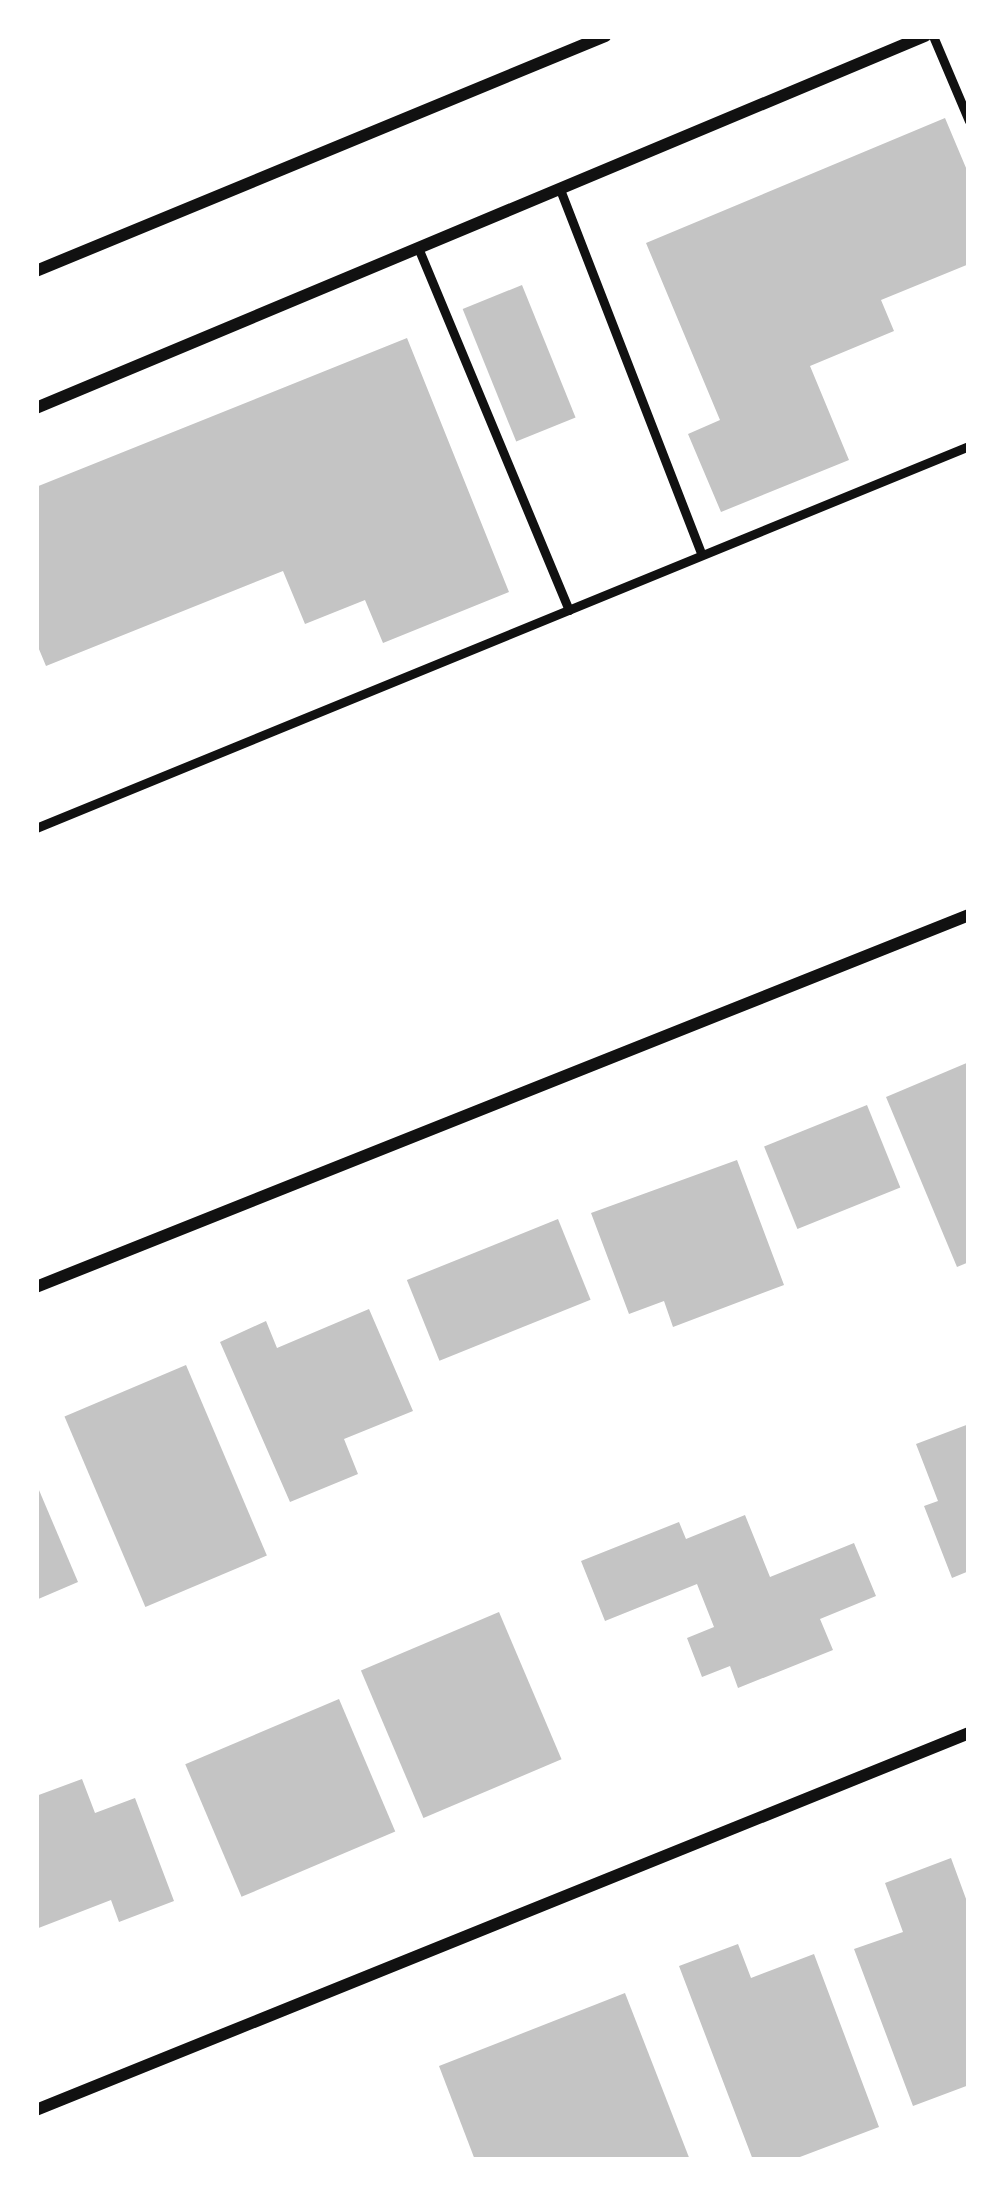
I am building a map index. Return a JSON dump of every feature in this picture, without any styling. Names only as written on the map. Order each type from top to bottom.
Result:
[{"type":"street","points":[[36,271],[605,36]]},
{"type":"street","points":[[36,408],[929,36]]},
{"type":"street","points":[[36,1287],[969,915]]},
{"type":"street","points":[[36,2110],[969,1733]]},
{"type":"lane","points":[[929,36],[969,121]]},
{"type":"lane","points":[[561,192],[702,555]]},
{"type":"lane","points":[[419,250],[569,610]]},
{"type":"lane","points":[[37,825],[969,446]]},
{"type":"building","points":[[945,118],[969,175],[969,264],[881,300],[894,331],[810,366],[849,460],[721,512],[688,434],[720,420],[646,243]]},
{"type":"building","points":[[522,285],[576,418],[516,442],[463,309]]},
{"type":"building","points":[[407,338],[509,592],[383,643],[365,600],[305,624],[283,571],[46,666],[36,642],[36,487]]},
{"type":"building","points":[[969,1062],[969,1262],[957,1267],[886,1097]]},
{"type":"building","points":[[867,1105],[900,1188],[797,1229],[764,1147]]},
{"type":"building","points":[[737,1160],[784,1285],[673,1327],[664,1301],[629,1314],[591,1213]]},
{"type":"building","points":[[558,1219],[591,1300],[439,1361],[407,1280]]},
{"type":"building","points":[[369,1309],[413,1411],[344,1439],[358,1474],[290,1502],[220,1342],[266,1321],[277,1348]]},
{"type":"building","points":[[186,1365],[267,1556],[145,1607],[64,1417]]},
{"type":"building","points":[[969,1424],[969,1571],[952,1578],[924,1506],[938,1501],[916,1444]]},
{"type":"building","points":[[36,1483],[78,1582],[36,1600]]},
{"type":"building","points":[[745,1515],[770,1577],[854,1543],[876,1596],[820,1619],[833,1650],[738,1688],[730,1666],[702,1677],[687,1638],[714,1627],[697,1584],[605,1621],[581,1561],[679,1522],[686,1539]]},
{"type":"building","points":[[499,1612],[562,1759],[423,1818],[361,1671]]},
{"type":"building","points":[[339,1699],[395,1832],[242,1897],[185,1764]]},
{"type":"building","points":[[82,1779],[95,1813],[135,1798],[174,1901],[119,1922],[111,1900],[36,1929],[36,1796]]},
{"type":"building","points":[[951,1858],[969,1907],[969,2085],[913,2106],[854,1949],[903,1932],[885,1883]]},
{"type":"building","points":[[738,1944],[751,1978],[814,1954],[879,2127],[792,2160],[753,2160],[679,1966]]},
{"type":"building","points":[[625,1993],[690,2160],[475,2160],[439,2066]]}]
